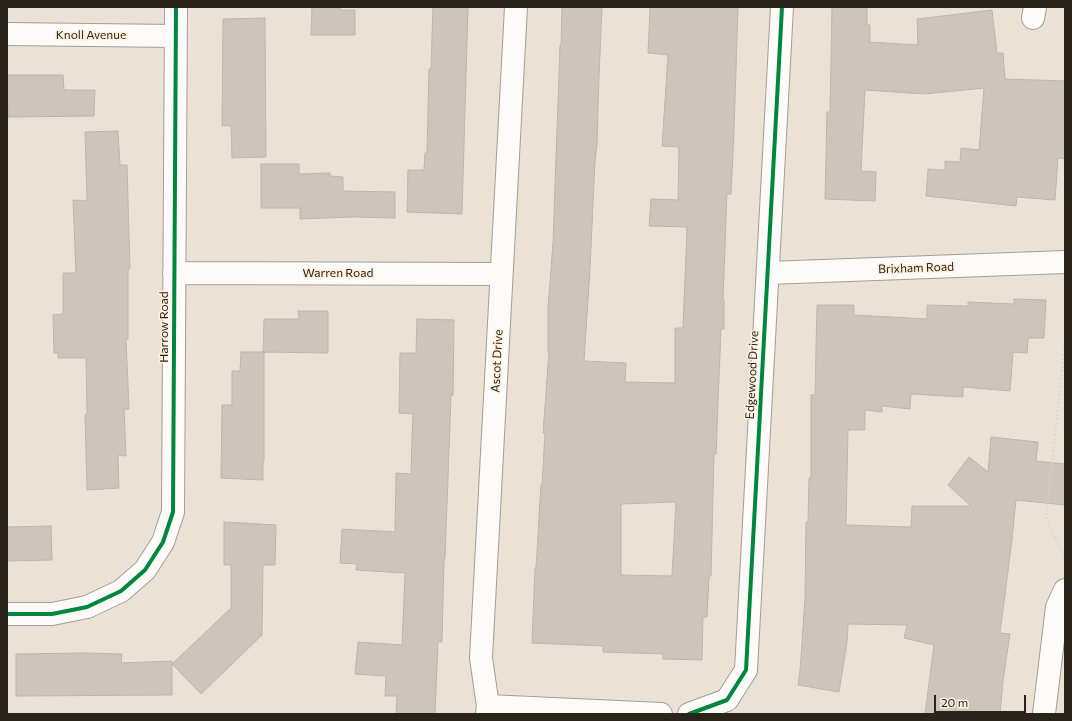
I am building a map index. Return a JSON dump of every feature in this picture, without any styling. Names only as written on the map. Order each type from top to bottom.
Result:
[{"type":"street","name":"Harrow Road","points":[[7,614],[52,614],[87,607],[121,591],[145,570],[163,542],[172,512],[176,7]]},
{"type":"street","name":"Ascot Drive","points":[[487,710],[480,658],[516,7]]},
{"type":"street","name":"Edgewood Drive","points":[[689,714],[727,700],[746,670],[782,7]]},
{"type":"street","name":"Knoll Avenue","points":[[7,34],[176,36]]},
{"type":"street","name":"Brixham Road","points":[[768,273],[1065,262]]},
{"type":"street","name":"Warren Road","points":[[174,273],[501,274]]},
{"type":"street","points":[[1044,714],[1057,607],[1065,590]]},
{"type":"street","points":[[487,710],[661,714]]},
{"type":"path","points":[[1065,343],[1046,519],[1065,559]]},
{"type":"building","points":[[312,7],[340,7],[340,10],[355,10],[355,35],[311,35]]},
{"type":"building","points":[[433,7],[468,7],[462,214],[407,212],[408,170],[424,170],[425,153],[427,153],[429,69],[431,69]]},
{"type":"building","points":[[562,7],[602,7],[597,144],[584,361],[626,363],[625,382],[675,383],[675,328],[683,328],[687,227],[649,226],[651,199],[678,200],[679,147],[662,146],[668,55],[648,53],[650,7],[738,7],[731,194],[727,194],[723,299],[724,329],[721,329],[716,454],[714,454],[711,576],[709,576],[707,617],[703,617],[702,660],[663,659],[663,654],[603,652],[603,646],[532,643],[535,568],[542,485],[545,433],[543,433],[549,352],[548,308],[553,243]],"holes":[[[676,502],[672,576],[621,575],[621,504]]]},
{"type":"building","points":[[832,7],[867,7],[867,25],[870,25],[870,42],[918,45],[917,19],[992,10],[997,53],[1003,53],[1005,79],[1065,81],[1065,159],[1058,158],[1055,200],[1017,197],[1016,206],[926,196],[928,169],[945,170],[945,161],[960,162],[961,148],[979,150],[984,88],[924,94],[865,90],[861,171],[876,172],[875,201],[825,199],[827,112],[830,112]]},
{"type":"building","points":[[265,18],[266,157],[232,158],[231,126],[222,126],[223,19]]},
{"type":"building","points":[[7,75],[63,75],[64,90],[95,90],[94,116],[8,117]]},
{"type":"building","points":[[118,131],[120,165],[127,165],[130,269],[128,269],[128,339],[126,339],[129,409],[124,409],[126,456],[118,455],[119,488],[87,490],[85,415],[87,414],[86,358],[58,358],[58,353],[54,353],[53,315],[63,314],[63,273],[76,273],[73,200],[87,201],[85,132]]},
{"type":"building","points":[[261,164],[299,164],[299,174],[330,173],[330,176],[343,177],[343,191],[395,192],[395,218],[352,217],[300,219],[300,208],[261,208]]},
{"type":"building","points":[[1014,299],[1046,300],[1044,338],[1028,338],[1027,353],[1013,352],[1010,391],[963,387],[963,397],[911,394],[910,409],[882,406],[882,412],[865,410],[865,430],[848,430],[846,525],[911,527],[912,506],[971,506],[948,485],[969,457],[988,472],[991,437],[1038,442],[1036,461],[1065,464],[1065,505],[1016,500],[1000,633],[1010,634],[1000,714],[925,714],[934,645],[904,638],[907,625],[848,624],[847,642],[839,692],[798,685],[805,599],[806,522],[808,522],[809,478],[811,478],[811,395],[815,395],[817,305],[854,305],[854,315],[927,319],[927,305],[968,306],[968,302],[1014,304]]},
{"type":"building","points":[[298,311],[328,311],[328,353],[263,352],[264,319],[299,319]]},
{"type":"building","points":[[417,319],[454,320],[453,395],[451,395],[442,642],[438,642],[435,714],[396,714],[397,696],[385,696],[386,676],[355,674],[358,642],[402,645],[405,573],[356,570],[357,564],[340,563],[342,529],[395,532],[396,473],[411,474],[413,414],[399,413],[400,353],[416,353]]},
{"type":"building","points":[[241,352],[264,352],[263,480],[221,478],[222,405],[232,405],[232,371],[240,371]]},
{"type":"building","points":[[224,522],[276,525],[275,565],[263,565],[262,635],[201,694],[172,664],[231,608],[231,565],[224,565]]},
{"type":"building","points":[[51,526],[52,560],[7,561],[7,527]]},
{"type":"building","points":[[16,654],[122,654],[121,663],[172,661],[172,695],[16,696]]},
{"type":"cycle path","points":[[7,614],[52,614],[87,607],[121,591],[145,570],[163,542],[173,512],[176,7]]},
{"type":"cycle path","points":[[689,714],[727,700],[746,670],[782,7]]}]
